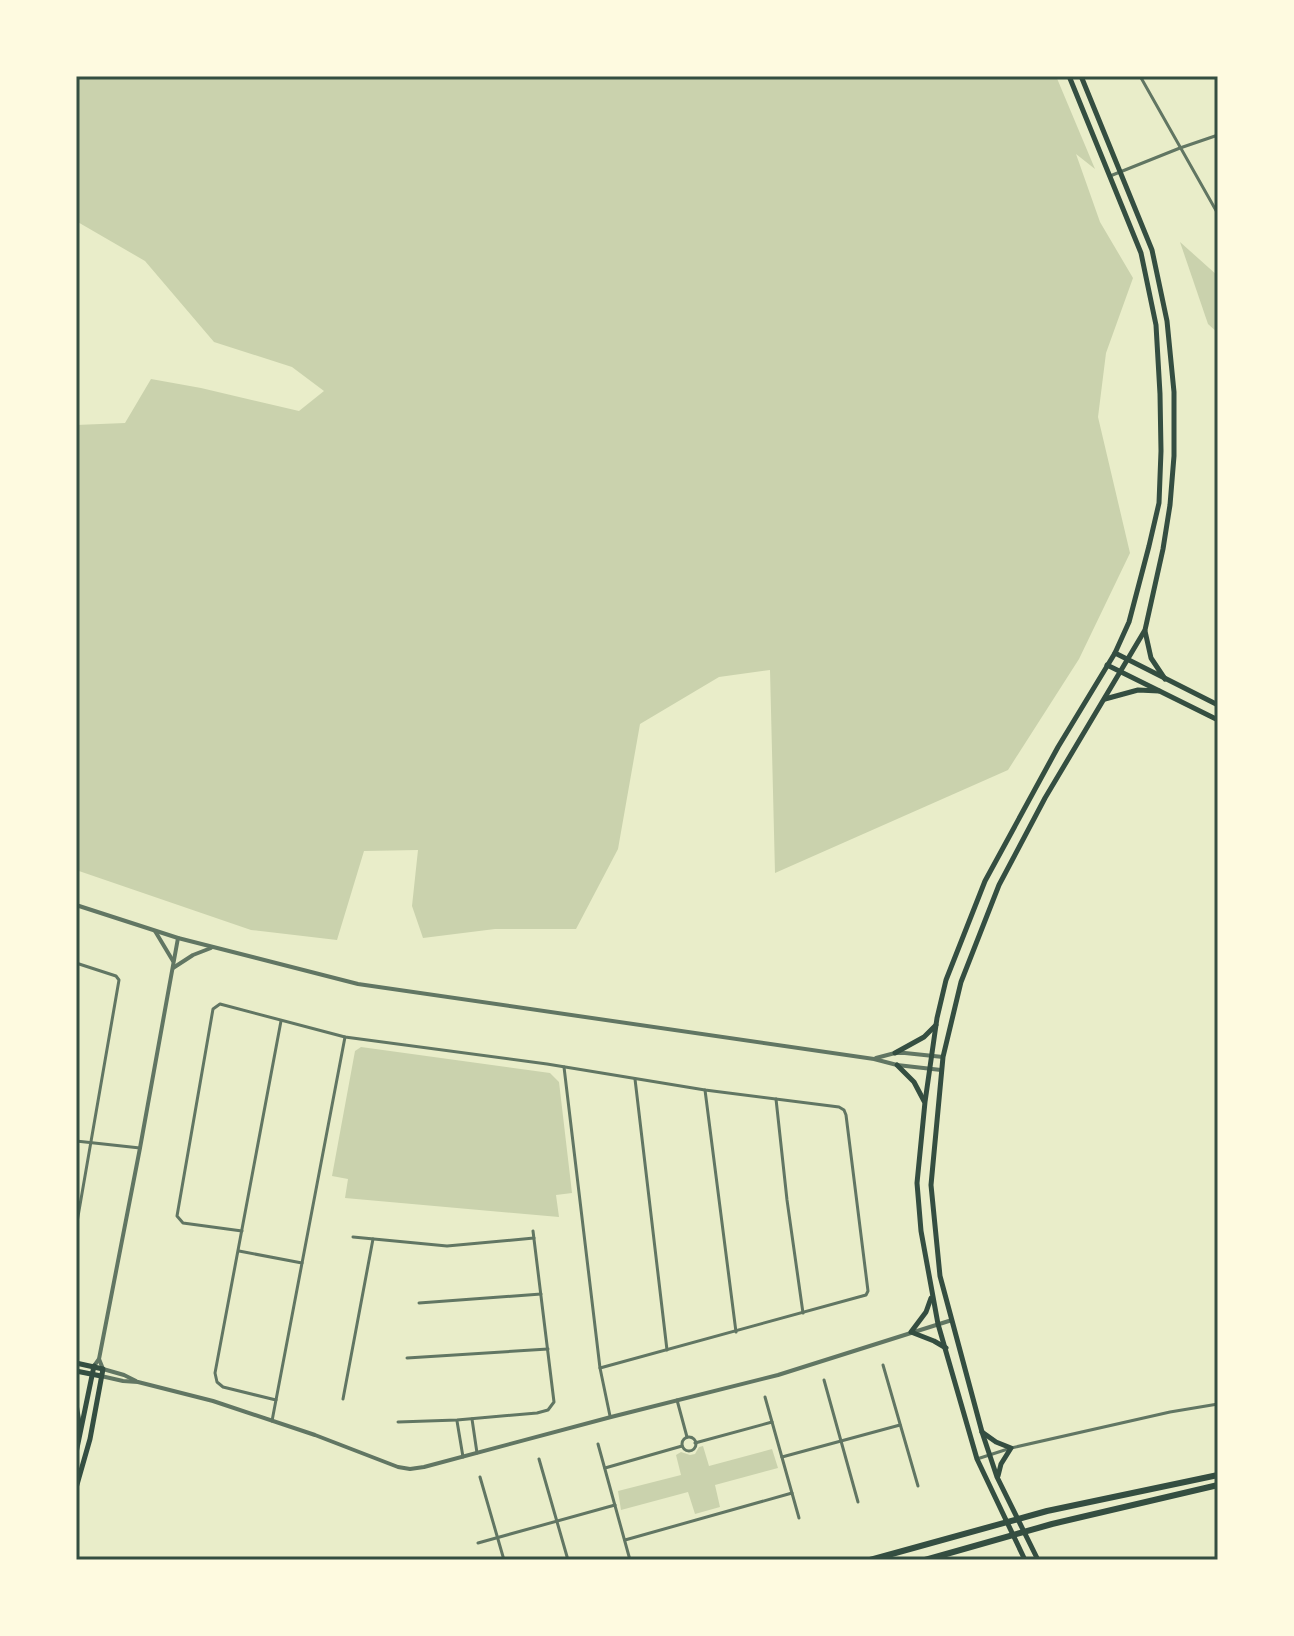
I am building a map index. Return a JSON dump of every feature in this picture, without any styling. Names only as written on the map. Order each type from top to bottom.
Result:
[{"type":"highway","points":[[870,1560],[1047,1511],[1218,1475]]},
{"type":"highway","points":[[925,1560],[1052,1524],[1218,1485]]},
{"type":"main road","points":[[1025,1560],[977,1459],[938,1324],[921,1231],[917,1183],[931,1055],[946,980],[985,881],[1052,758],[1115,653],[1129,622],[1159,503],[1161,451],[1156,325],[1141,253],[1069,76]]},
{"type":"main road","points":[[1038,1560],[997,1477],[982,1432],[940,1276],[931,1185],[941,1070],[961,982],[999,885],[1045,798],[1145,630],[1170,505],[1174,392],[1167,321],[1152,250],[1081,76]]},
{"type":"main road","points":[[1159,503],[1170,505]]},
{"type":"main road","points":[[1145,630],[1151,658],[1165,679]]},
{"type":"main road","points":[[1115,653],[1218,705]]},
{"type":"main road","points":[[1107,665],[1218,720]]},
{"type":"main road","points":[[1104,700],[1138,690],[1159,691]]},
{"type":"main road","points":[[895,1053],[924,1037],[936,1024]]},
{"type":"main road","points":[[897,1065],[914,1082],[925,1102]]},
{"type":"main road","points":[[932,1294],[926,1312],[911,1332],[946,1349]]},
{"type":"main road","points":[[76,1363],[102,1372],[90,1439],[76,1488]]},
{"type":"main road","points":[[76,1371],[93,1370]]},
{"type":"main road","points":[[76,1453],[93,1370]]},
{"type":"main road","points":[[76,1404],[80,1438]]},
{"type":"main road","points":[[982,1432],[1011,1448],[997,1477]]},
{"type":"street","points":[[1140,76],[1218,214]]},
{"type":"street","points":[[1110,176],[1218,135]]},
{"type":"street","points":[[76,905],[178,938],[358,984],[941,1070]]},
{"type":"street","points":[[154,930],[170,954],[173,966]]},
{"type":"street","points":[[93,1370],[99,1359],[178,938]]},
{"type":"street","points":[[173,966],[213,947]]},
{"type":"street","points":[[76,963],[118,978],[76,1228]]},
{"type":"street","points":[[242,1231],[183,1223],[177,1216],[213,1009],[220,1004],[345,1037],[844,1110],[868,1291],[866,1295],[600,1368]]},
{"type":"street","points":[[276,1400],[223,1387],[217,1382],[215,1373],[281,1021]]},
{"type":"street","points":[[272,1421],[345,1037]]},
{"type":"street","points":[[874,1059],[895,1053],[943,1057]]},
{"type":"street","points":[[564,1067],[600,1368],[611,1417]]},
{"type":"street","points":[[635,1079],[667,1351]]},
{"type":"street","points":[[705,1090],[736,1332]]},
{"type":"street","points":[[776,1099],[803,1313]]},
{"type":"street","points":[[76,1141],[140,1148]]},
{"type":"street","points":[[398,1422],[537,1413],[548,1410],[554,1402],[533,1231]]},
{"type":"street","points":[[353,1237],[447,1246],[534,1238]]},
{"type":"street","points":[[343,1399],[373,1239]]},
{"type":"street","points":[[238,1251],[302,1263]]},
{"type":"street","points":[[419,1303],[541,1294]]},
{"type":"street","points":[[99,1359],[102,1372],[124,1375],[138,1382],[213,1401],[410,1469],[778,1375],[952,1319]]},
{"type":"street","points":[[407,1358],[548,1349]]},
{"type":"street","points":[[883,1365],[918,1486]]},
{"type":"street","points":[[824,1380],[858,1502]]},
{"type":"street","points":[[765,1397],[799,1518]]},
{"type":"street","points":[[677,1400],[687,1437]]},
{"type":"street","points":[[977,1459],[1011,1448],[1218,1404]]},
{"type":"street","points":[[472,1419],[477,1453]]},
{"type":"street","points":[[457,1420],[463,1457]]},
{"type":"street","points":[[695,1443],[772,1422]]},
{"type":"street","points":[[782,1457],[900,1425]]},
{"type":"street","points":[[687,1437],[695,1443]]},
{"type":"street","points":[[682,1446],[687,1437]]},
{"type":"street","points":[[682,1446],[689,1451],[695,1443]]},
{"type":"street","points":[[598,1444],[630,1560]]},
{"type":"street","points":[[604,1468],[682,1446]]},
{"type":"street","points":[[539,1459],[568,1560]]},
{"type":"street","points":[[480,1477],[504,1560]]},
{"type":"street","points":[[625,1540],[792,1493]]},
{"type":"street","points":[[478,1543],[615,1505]]},
{"type":"green space","points":[[76,76],[1056,76],[1095,169],[1076,154],[1100,222],[1133,278],[1106,353],[1098,417],[1130,553],[1079,659],[1008,770],[775,873],[770,670],[719,677],[640,724],[618,849],[576,929],[495,929],[423,938],[412,906],[418,850],[364,851],[337,940],[251,930],[76,870],[76,425],[125,423],[151,379],[299,411],[324,391],[292,367],[214,342],[145,261],[76,221]]},
{"type":"green space","points":[[1180,242],[1218,276],[1218,333],[1208,324]]},
{"type":"green space","points":[[361,1047],[550,1073],[559,1082],[572,1193],[556,1195],[559,1217],[345,1198],[348,1179],[332,1176],[355,1051]]},
{"type":"green space","points":[[703,1446],[709,1466],[772,1449],[778,1468],[715,1485],[720,1507],[695,1514],[688,1492],[621,1510],[618,1491],[681,1475],[676,1455],[681,1452],[695,1454]]}]
